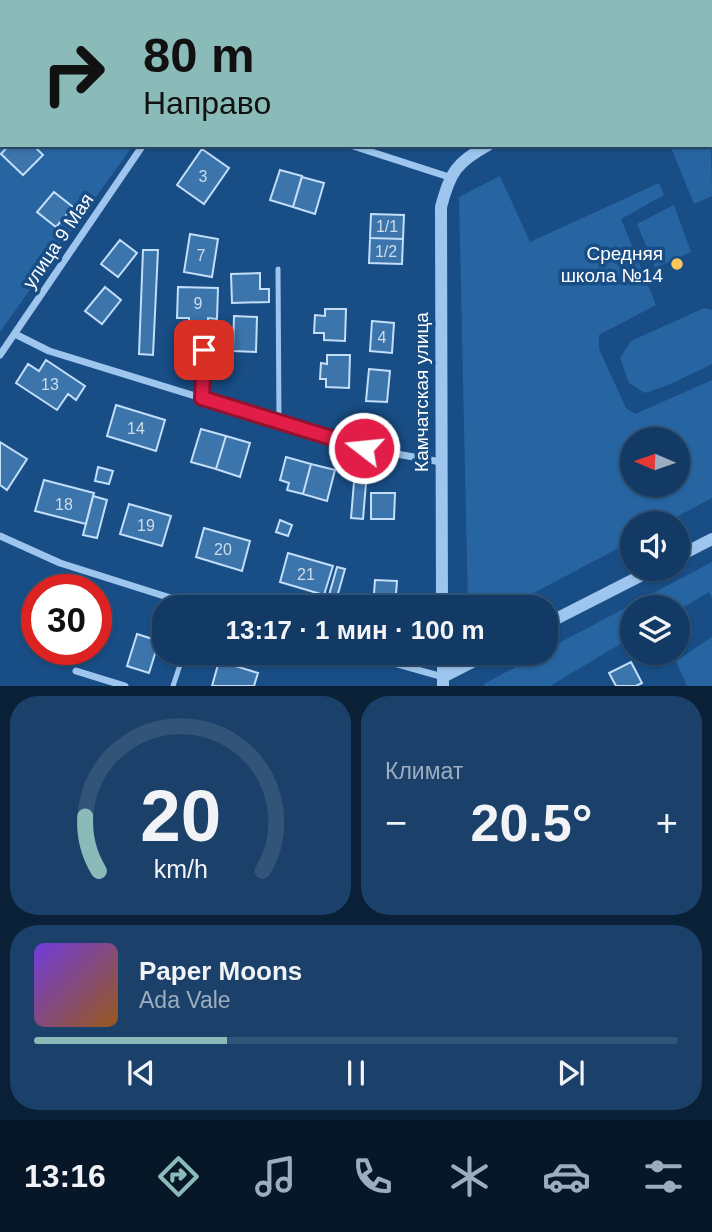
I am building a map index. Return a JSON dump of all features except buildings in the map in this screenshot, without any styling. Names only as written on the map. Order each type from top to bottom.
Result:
[{"type":"street","name":"улица 9 Мая","points":[[0,355],[141,147]]},
{"type":"street","points":[[356,147],[449,177],[465,158],[484,147]]},
{"type":"street","name":"Камчатская улица","points":[[442,595],[439,223],[449,177]]},
{"type":"street","points":[[15,334],[49,351],[279,423],[364,448],[440,462]]},
{"type":"street","points":[[0,536],[60,563],[161,595]]},
{"type":"street","points":[[690,550],[712,539]]},
{"type":"street","points":[[558,618],[630,581]]},
{"type":"street","points":[[394,665],[443,681],[469,665]]},
{"type":"street","points":[[76,671],[125,686]]},
{"type":"lane","points":[[278,269],[279,423]]},
{"type":"lane","points":[[202,398],[204,350]]},
{"type":"lane","points":[[173,686],[180,665]]},
{"type":"shaded area","points":[[0,147],[132,147],[0,332]]},
{"type":"shaded area","points":[[671,147],[711,147],[712,196],[694,204]]},
{"type":"shaded area","points":[[500,176],[530,242],[659,183],[664,195],[621,219],[656,305],[599,335],[599,349],[626,408],[635,414],[712,380],[712,498],[688,511],[620,511],[620,547],[530,595],[468,595],[459,197]]},
{"type":"shaded area","points":[[674,205],[691,252],[655,268],[637,224]]},
{"type":"shaded area","points":[[704,308],[712,310],[712,364],[645,393],[629,383],[620,358],[631,341]]},
{"type":"shaded area","points":[[712,562],[712,598],[709,592],[690,603],[690,595],[650,595],[676,581],[690,581],[690,574]]},
{"type":"shaded area","points":[[620,611],[620,644],[550,686],[484,686],[520,665],[558,665],[558,644]]},
{"type":"shaded area","points":[[712,637],[712,686],[687,686],[678,665],[690,665],[690,652]]},
{"type":"place","name":"Средняя школа №14","points":[[677,264]]},
{"type":"route","points":[[204,350],[202,398],[364,448]]}]
